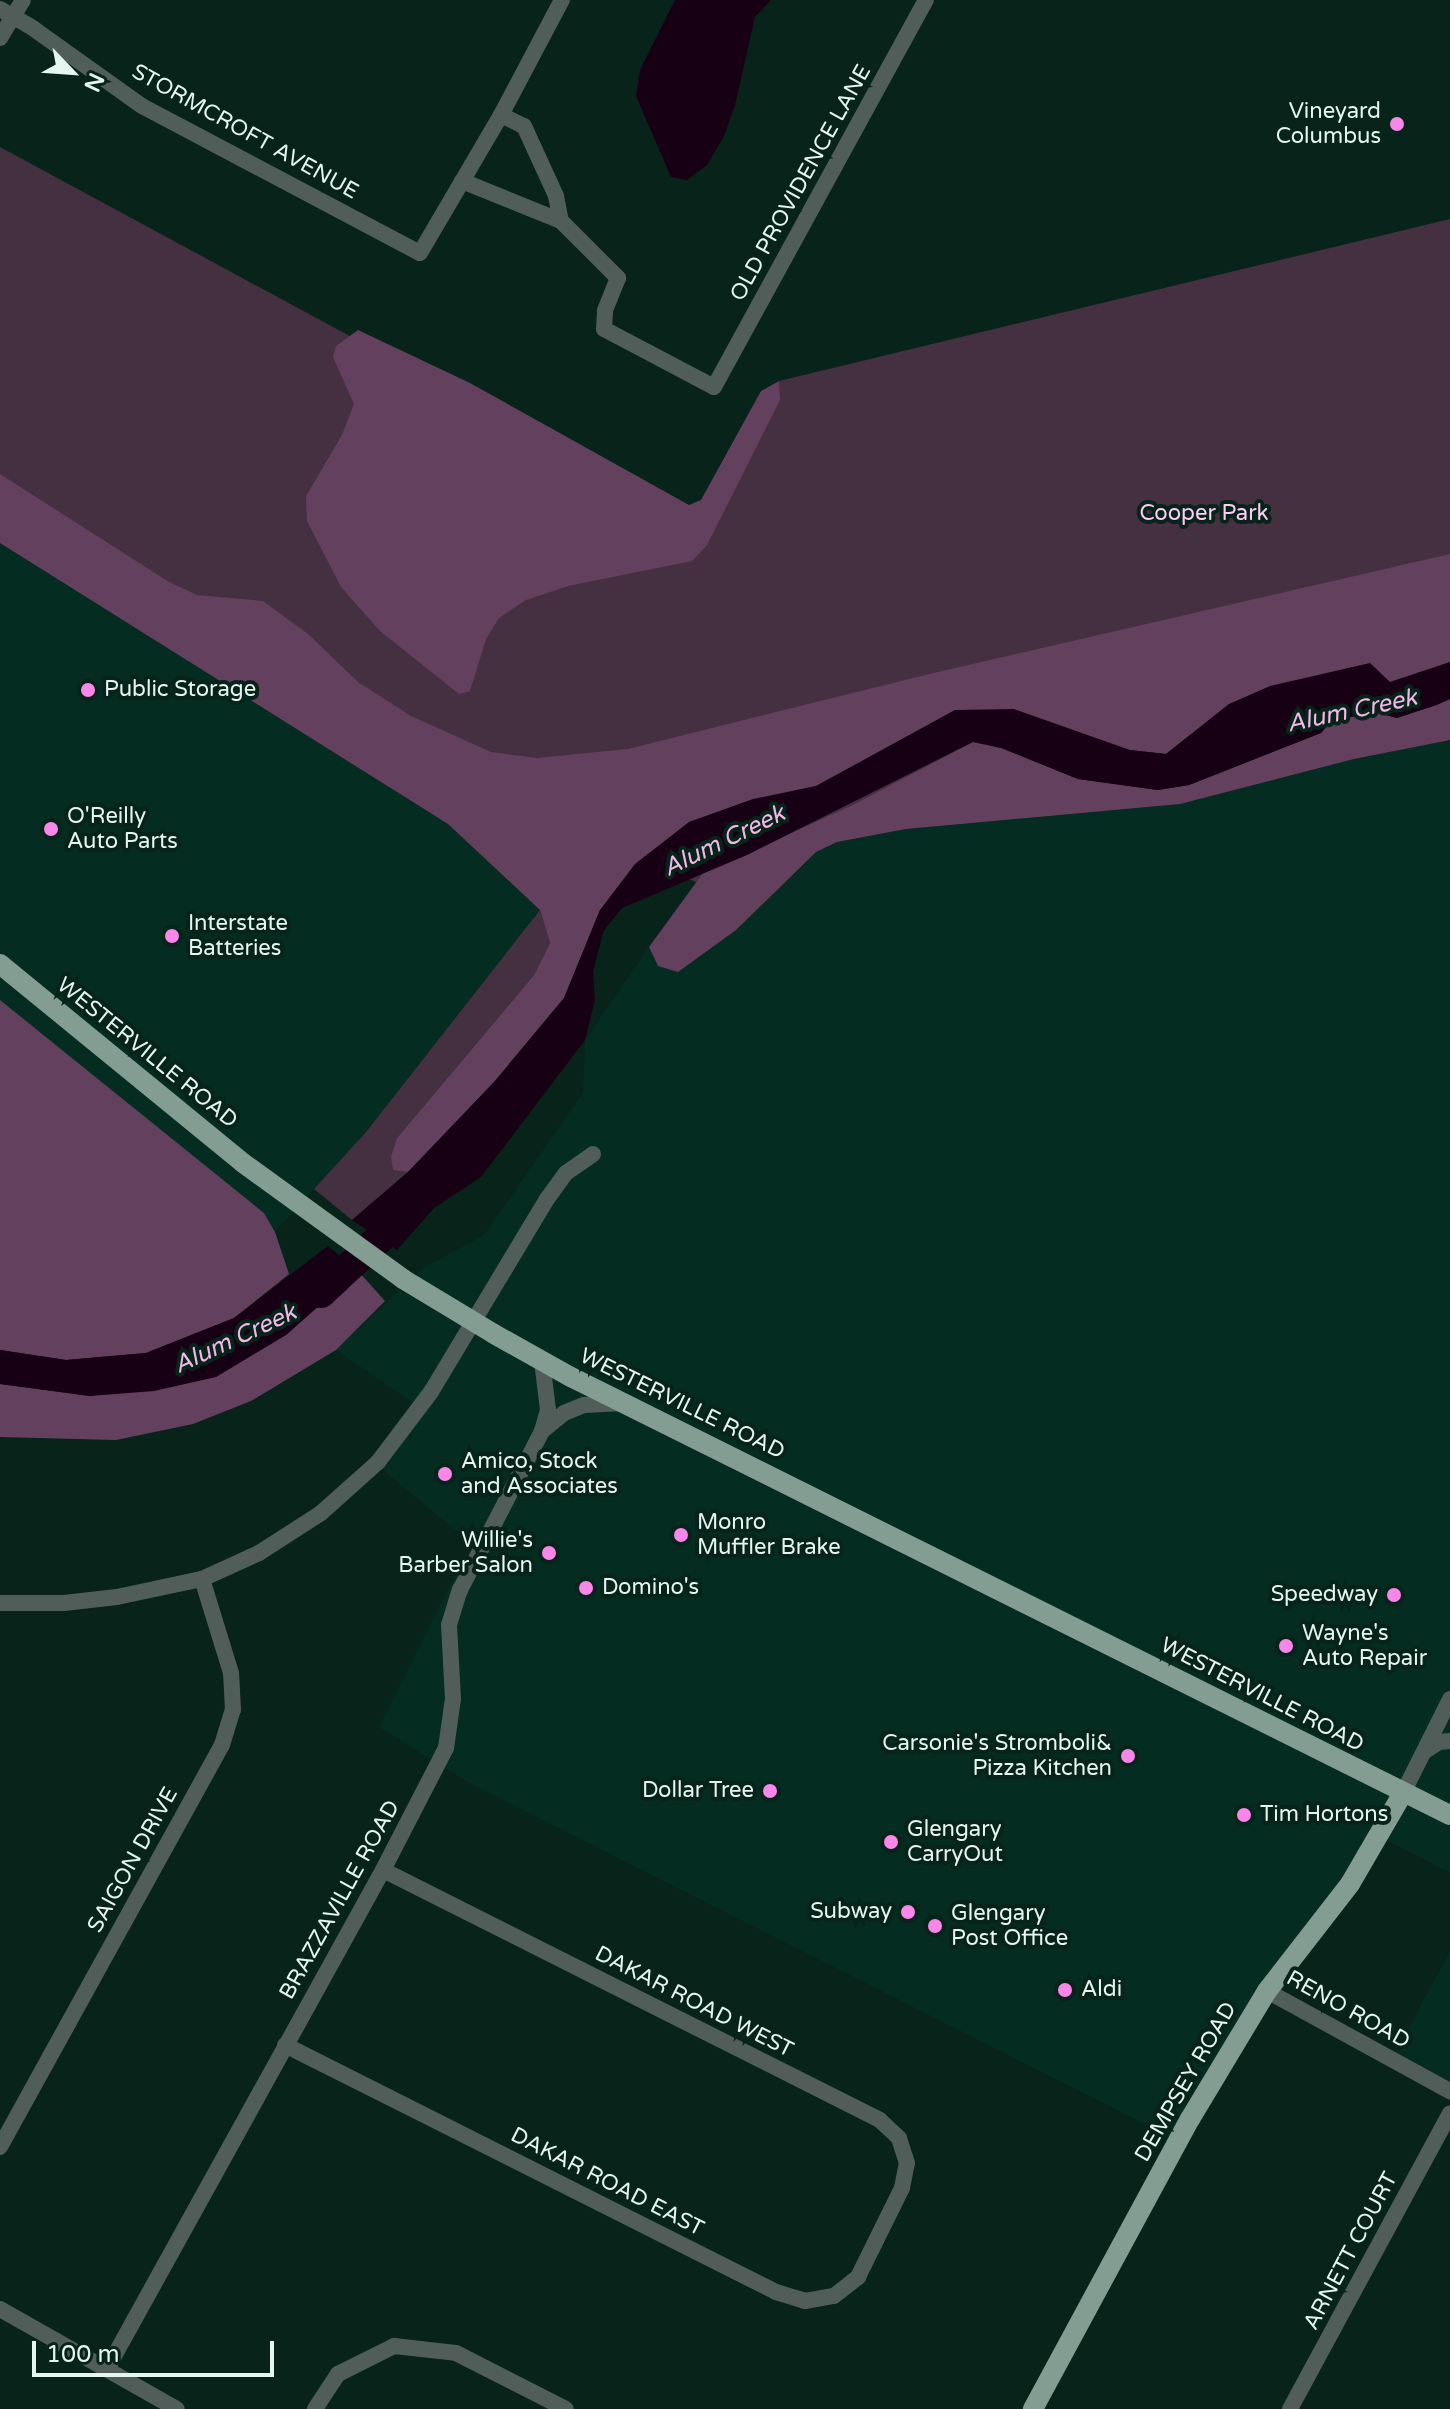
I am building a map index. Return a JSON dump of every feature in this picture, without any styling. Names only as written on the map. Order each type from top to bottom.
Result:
[{"type":"main road","name":"WESTERVILLE ROAD","points":[[0,964],[243,1163],[403,1279],[474,1322],[542,1361],[1450,1817]]},
{"type":"main road","name":"DEMPSEY ROAD","points":[[1033,2409],[1190,2119],[1267,1991],[1350,1884],[1403,1793]]},
{"type":"street","points":[[0,38],[6,13],[23,0]]},
{"type":"street","points":[[561,221],[462,181],[562,0]]},
{"type":"street","name":"OLD PROVIDENCE LANE","points":[[561,221],[618,278],[605,311],[604,329],[714,387],[926,0]]},
{"type":"street","name":"STORMCROFT AVENUE","points":[[6,13],[142,106],[420,253],[462,181]]},
{"type":"street","points":[[501,115],[524,126],[556,196],[561,221]]},
{"type":"street","points":[[0,1603],[64,1603],[117,1597],[202,1579],[259,1553],[321,1513],[378,1462],[431,1392],[547,1199],[566,1173],[593,1154]]},
{"type":"street","name":"BRAZZAVILLE ROAD","points":[[107,2369],[383,1870],[446,1748],[453,1699],[449,1625],[460,1590],[542,1431],[548,1410],[542,1361]]},
{"type":"street","name":"BRAZZAVILLE ROAD","points":[[542,1431],[564,1413],[584,1405],[627,1403]]},
{"type":"street","name":"SAIGON DRIVE","points":[[0,2147],[6,2124],[222,1745],[233,1710],[231,1673],[202,1579]]},
{"type":"street","points":[[1403,1793],[1450,1699]]},
{"type":"street","points":[[1425,1751],[1439,1742],[1450,1741]]},
{"type":"street","name":"DAKAR ROAD WEST","points":[[383,1870],[880,2120],[899,2138],[907,2163],[902,2188],[884,2224]]},
{"type":"street","name":"RENO ROAD","points":[[1267,1991],[1450,2091]]},
{"type":"street","name":"DAKAR ROAD EAST","points":[[285,2045],[776,2292],[805,2301],[834,2296],[858,2277],[884,2224]]},
{"type":"street","name":"ARNETT COURT","points":[[1290,2409],[1450,2113]]},
{"type":"street","points":[[0,2309],[177,2409]]},
{"type":"street","points":[[315,2409],[338,2374],[394,2346],[456,2353],[566,2409]]},
{"type":"shaded area","points":[[358,330],[470,383],[689,505],[701,500],[761,391],[779,381],[780,400],[707,545],[692,561],[568,586],[526,600],[499,618],[486,639],[470,691],[459,694],[380,631],[341,587],[307,521],[306,496],[342,435],[354,404],[333,357],[336,346]]},
{"type":"shaded area","points":[[0,474],[169,582],[197,595],[263,601],[308,634],[358,682],[411,716],[491,752],[537,758],[628,749],[925,675],[1450,554],[1450,662],[1390,682],[1229,704],[1166,754],[1130,750],[955,710],[816,786],[753,800],[689,822],[600,910],[564,998],[495,1081],[408,1172],[393,1170],[391,1157],[397,1138],[534,975],[550,943],[540,910],[448,824],[0,543]]},
{"type":"shaded area","points":[[0,543],[448,824],[540,910],[366,1132],[275,1232],[264,1213],[0,1000]]},
{"type":"shaded area","points":[[1450,699],[1450,740],[1354,759],[1180,804],[906,829],[837,842],[816,852],[736,930],[678,972],[658,966],[649,947],[703,873],[853,805],[973,742],[1001,748],[1078,779],[1158,790],[1189,785],[1321,733],[1331,721],[1375,712],[1397,718]]},
{"type":"shaded area","points":[[1450,740],[1450,1873],[1373,1833],[1258,1997],[1178,2141],[466,1781],[379,1727],[471,1543],[378,1466],[422,1409],[336,1350],[422,1269],[484,1235],[583,1093],[585,1040],[649,947],[658,966],[736,930],[816,852],[837,842],[906,829],[1180,804],[1354,759]]},
{"type":"shaded area","points":[[0,1000],[264,1213],[275,1232],[289,1274],[234,1318],[146,1353],[66,1360],[0,1350]]},
{"type":"shaded area","points":[[358,1271],[385,1301],[336,1350],[251,1401],[193,1424],[116,1440],[0,1437],[0,1384],[90,1396],[286,1335]]},
{"type":"shaded area","points":[[1450,1952],[1450,2091],[1391,2059]]},
{"type":"green space","name":"Cooper Park","points":[[0,147],[701,526],[779,381],[1450,219],[1450,668],[709,861],[742,876],[706,887],[446,765],[0,485]]},
{"type":"green space","points":[[540,910],[550,943],[534,975],[397,1138],[393,1169],[408,1172],[352,1220],[314,1189],[366,1132]]},
{"type":"water","points":[[675,0],[771,0],[755,17],[735,105],[724,136],[707,165],[687,180],[671,177],[636,96],[640,70]]},
{"type":"water","points":[[1450,662],[1450,699],[1397,718],[1375,712],[1331,721],[1321,733],[1189,785],[1158,790],[1078,779],[1001,748],[973,742],[747,855],[622,908],[604,930],[593,971],[595,1000],[585,1040],[481,1177],[434,1208],[397,1250],[352,1220],[408,1172],[495,1081],[564,998],[600,910],[635,864],[689,822],[753,799],[816,786],[955,710],[1014,709],[1130,750],[1166,754],[1229,704],[1270,686],[1370,663],[1390,682]]},
{"type":"water","points":[[328,1246],[358,1271],[286,1335],[216,1377],[154,1391],[90,1396],[0,1384],[0,1350],[66,1360],[146,1353],[234,1318]]},
{"type":"waterway","name":"Alum Creek","points":[[321,1293],[409,1211]]},
{"type":"place","name":"Vineyard Columbus","points":[[1397,124]]},
{"type":"place","name":"Public Storage","points":[[88,690]]},
{"type":"place","name":"O'Reilly Auto Parts","points":[[51,829]]},
{"type":"place","name":"Interstate Batteries","points":[[172,936]]},
{"type":"place","name":"Amico, Stock and Associates","points":[[445,1474]]},
{"type":"place","name":"Monro Muffler Brake","points":[[681,1535]]},
{"type":"place","name":"Willie's Barber Salon","points":[[549,1553]]},
{"type":"place","name":"Domino's","points":[[586,1588]]},
{"type":"place","name":"Speedway","points":[[1394,1595]]},
{"type":"place","name":"Wayne's Auto Repair","points":[[1286,1646]]},
{"type":"place","name":"Carsonie's Stromboli& Pizza Kitchen","points":[[1128,1756]]},
{"type":"place","name":"Dollar Tree","points":[[770,1791]]},
{"type":"place","name":"Tim Hortons","points":[[1244,1815]]},
{"type":"place","name":"Glengary CarryOut","points":[[891,1842]]},
{"type":"place","name":"Subway","points":[[908,1912]]},
{"type":"place","name":"Glengary Post Office","points":[[935,1926]]},
{"type":"place","name":"Aldi","points":[[1065,1990]]}]
